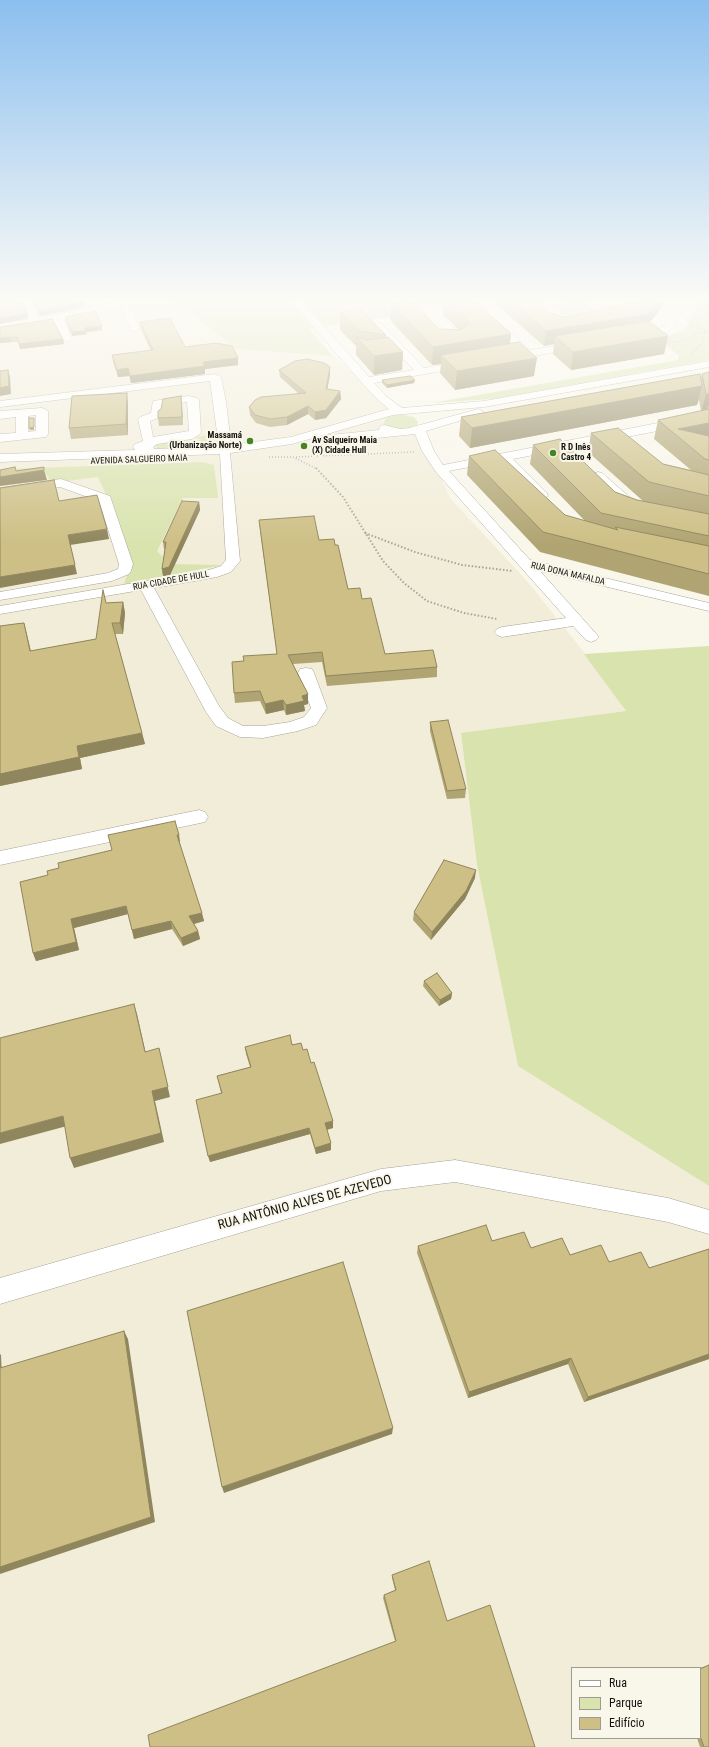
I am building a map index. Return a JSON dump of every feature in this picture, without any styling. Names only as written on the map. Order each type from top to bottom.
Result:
[{"type":"street","name":"RUA CIDADE DE HULL","points":[[0,404],[183,382]]},
{"type":"street","name":"RUA CIDADE DE HULL","points":[[0,610],[212,574],[230,566],[233,561],[225,452],[220,402],[216,382]]},
{"type":"street","points":[[366,382],[382,398],[402,411],[422,417],[424,424],[421,428]]},
{"type":"street","name":"AVENIDA SALGUEIRO MAIA","points":[[0,466],[225,452],[292,440],[385,414],[440,407],[484,404],[610,382]]},
{"type":"street","name":"AVENIDA SALGUEIRO MAIA","points":[[0,458],[244,452],[317,441],[397,432],[410,432],[488,410],[645,382]]},
{"type":"street","points":[[145,409],[184,396],[194,400]]},
{"type":"street","points":[[382,398],[408,404],[440,407]]},
{"type":"street","points":[[382,398],[385,414],[378,421],[381,427],[397,432]]},
{"type":"street","points":[[145,409],[157,415],[156,405],[159,401],[194,400]]},
{"type":"street","points":[[144,448],[153,441],[188,436],[196,432],[194,400]]},
{"type":"street","points":[[144,448],[150,441],[147,438],[145,409]]},
{"type":"street","points":[[0,426],[42,411],[42,434],[0,438]]},
{"type":"street","points":[[0,415],[22,418]]},
{"type":"street","points":[[440,469],[709,417]]},
{"type":"street","points":[[22,418],[22,436]]},
{"type":"street","name":"RUA DONA MAFALDA","points":[[421,428],[421,452]]},
{"type":"street","name":"RUA DONA MAFALDA","points":[[397,432],[440,469],[520,567],[709,607]]},
{"type":"street","points":[[621,435],[635,446]]},
{"type":"street","points":[[0,453],[144,448],[166,453]]},
{"type":"street","points":[[504,457],[553,507]]},
{"type":"street","points":[[0,492],[62,483],[105,498],[126,564],[124,571],[112,577],[0,596]]},
{"type":"street","points":[[520,567],[591,637]]},
{"type":"street","points":[[145,585],[212,708],[222,722],[240,731],[263,732],[292,727],[310,721],[319,708],[306,673]]},
{"type":"street","points":[[502,632],[576,621]]},
{"type":"street","points":[[0,858],[198,817]]},
{"type":"street","name":"RUA ANTÔNIO ALVES DE AZEVEDO","points":[[0,1291],[380,1180],[455,1171],[668,1210],[709,1222]]},
{"type":"path","points":[[244,452],[251,457],[293,457],[382,452],[421,452]]},
{"type":"path","points":[[293,457],[315,467],[343,497],[364,533],[383,561],[404,583],[427,601],[464,612],[507,620],[525,629]]},
{"type":"path","points":[[364,533],[415,552],[462,565],[520,567]]},
{"type":"shaded area","points":[[0,382],[363,382],[380,402],[421,434],[450,498],[526,580],[591,661],[626,711],[461,734],[477,865],[518,1066],[709,1186],[709,1747],[0,1747]]},
{"type":"green space","points":[[555,382],[590,382],[493,399],[432,403]]},
{"type":"green space","points":[[399,414],[414,417],[418,422],[417,425],[404,430],[385,425],[384,423],[386,418]]},
{"type":"green space","points":[[209,435],[212,443],[208,447],[158,449],[155,446],[157,443],[166,441],[173,443],[201,440],[195,437]]},
{"type":"green space","points":[[203,462],[214,465],[218,498],[183,498],[157,551],[163,557],[162,564],[223,565],[124,584],[127,575],[126,553],[116,516],[98,477],[51,483],[47,475],[21,479],[0,471],[6,469]]},
{"type":"green space","points":[[709,646],[709,1186],[518,1066],[477,865],[461,733],[626,711],[584,654]]},
{"type":"building","points":[[0,382],[9,382],[9,386],[0,388]]},
{"type":"building","points":[[293,382],[327,382],[326,389],[340,391],[326,410],[315,412],[308,406],[287,417],[270,419],[255,415],[249,407],[255,400],[261,397],[306,393]]},
{"type":"building","points":[[384,382],[406,382],[387,385]]},
{"type":"building","points":[[658,382],[701,382],[702,386],[472,428],[461,417]]},
{"type":"building","points":[[704,382],[709,382],[709,394],[706,394]]},
{"type":"building","points":[[127,393],[126,424],[69,428],[72,396]]},
{"type":"building","points":[[181,396],[182,417],[158,418],[158,411],[161,409],[163,399]]},
{"type":"building","points":[[709,409],[709,423],[678,429],[709,436],[709,460],[705,459],[658,420]]},
{"type":"building","points":[[29,418],[34,418],[34,427],[29,428]]},
{"type":"building","points":[[618,428],[663,464],[709,475],[709,496],[649,482],[591,433]]},
{"type":"building","points":[[560,439],[615,492],[637,500],[709,514],[709,536],[601,513],[533,445]]},
{"type":"building","points":[[495,450],[565,515],[618,530],[615,527],[709,546],[709,574],[543,532],[469,456]]},
{"type":"building","points":[[15,467],[16,471],[44,467],[44,470],[0,477],[0,470]]},
{"type":"building","points":[[54,480],[59,501],[97,495],[107,529],[68,535],[75,565],[0,577],[0,488]]},
{"type":"building","points":[[182,501],[199,502],[169,567],[162,569],[166,542],[163,542]]},
{"type":"building","points":[[314,516],[319,540],[334,539],[335,545],[338,545],[348,589],[360,588],[362,599],[371,598],[385,654],[433,650],[437,667],[326,676],[322,652],[288,655],[308,694],[302,696],[304,701],[286,705],[283,700],[265,704],[260,691],[234,693],[232,662],[244,661],[243,656],[277,654],[259,520]]},
{"type":"building","points":[[103,590],[106,603],[123,602],[120,623],[112,623],[142,733],[77,746],[79,757],[0,774],[0,626],[24,623],[30,651],[96,639]]},
{"type":"building","points":[[448,720],[466,789],[447,791],[430,722]]},
{"type":"building","points":[[175,821],[179,835],[177,835],[202,913],[189,916],[198,931],[181,938],[171,921],[132,930],[126,906],[71,919],[76,942],[33,953],[20,882],[48,875],[47,871],[59,868],[58,863],[112,850],[108,835]]},
{"type":"building","points":[[444,860],[476,870],[466,891],[432,932],[414,912]]},
{"type":"building","points":[[437,973],[452,993],[440,1000],[424,981]]},
{"type":"building","points":[[134,1004],[145,1052],[159,1048],[168,1087],[152,1091],[161,1133],[70,1158],[63,1116],[0,1133],[0,1038]]},
{"type":"building","points":[[290,1035],[292,1045],[301,1043],[303,1050],[307,1049],[311,1063],[314,1062],[333,1121],[325,1123],[331,1143],[315,1148],[309,1128],[208,1156],[196,1100],[222,1093],[217,1076],[251,1067],[245,1047]]},
{"type":"building","points":[[486,1225],[492,1241],[524,1232],[531,1248],[562,1238],[570,1255],[601,1245],[609,1262],[641,1252],[649,1268],[709,1249],[709,1354],[588,1397],[571,1358],[469,1392],[418,1246]]},
{"type":"building","points":[[343,1262],[393,1428],[222,1487],[187,1311]]},
{"type":"building","points":[[124,1331],[151,1517],[0,1567],[0,1368]]},
{"type":"building","points":[[429,1561],[447,1621],[490,1605],[535,1747],[150,1747],[148,1735],[396,1641],[384,1595],[396,1590],[392,1575]]},
{"type":"building","points":[[709,1665],[709,1747],[704,1747],[701,1739],[701,1669]]},
{"type":"place","name":"Massamá (Urbanização Norte)","points":[[250,441]]},
{"type":"place","name":"Av Salgueiro Maia (X) Cidade Hull","points":[[304,446]]},
{"type":"place","name":"R D Inês Castro 4","points":[[553,453]]}]
